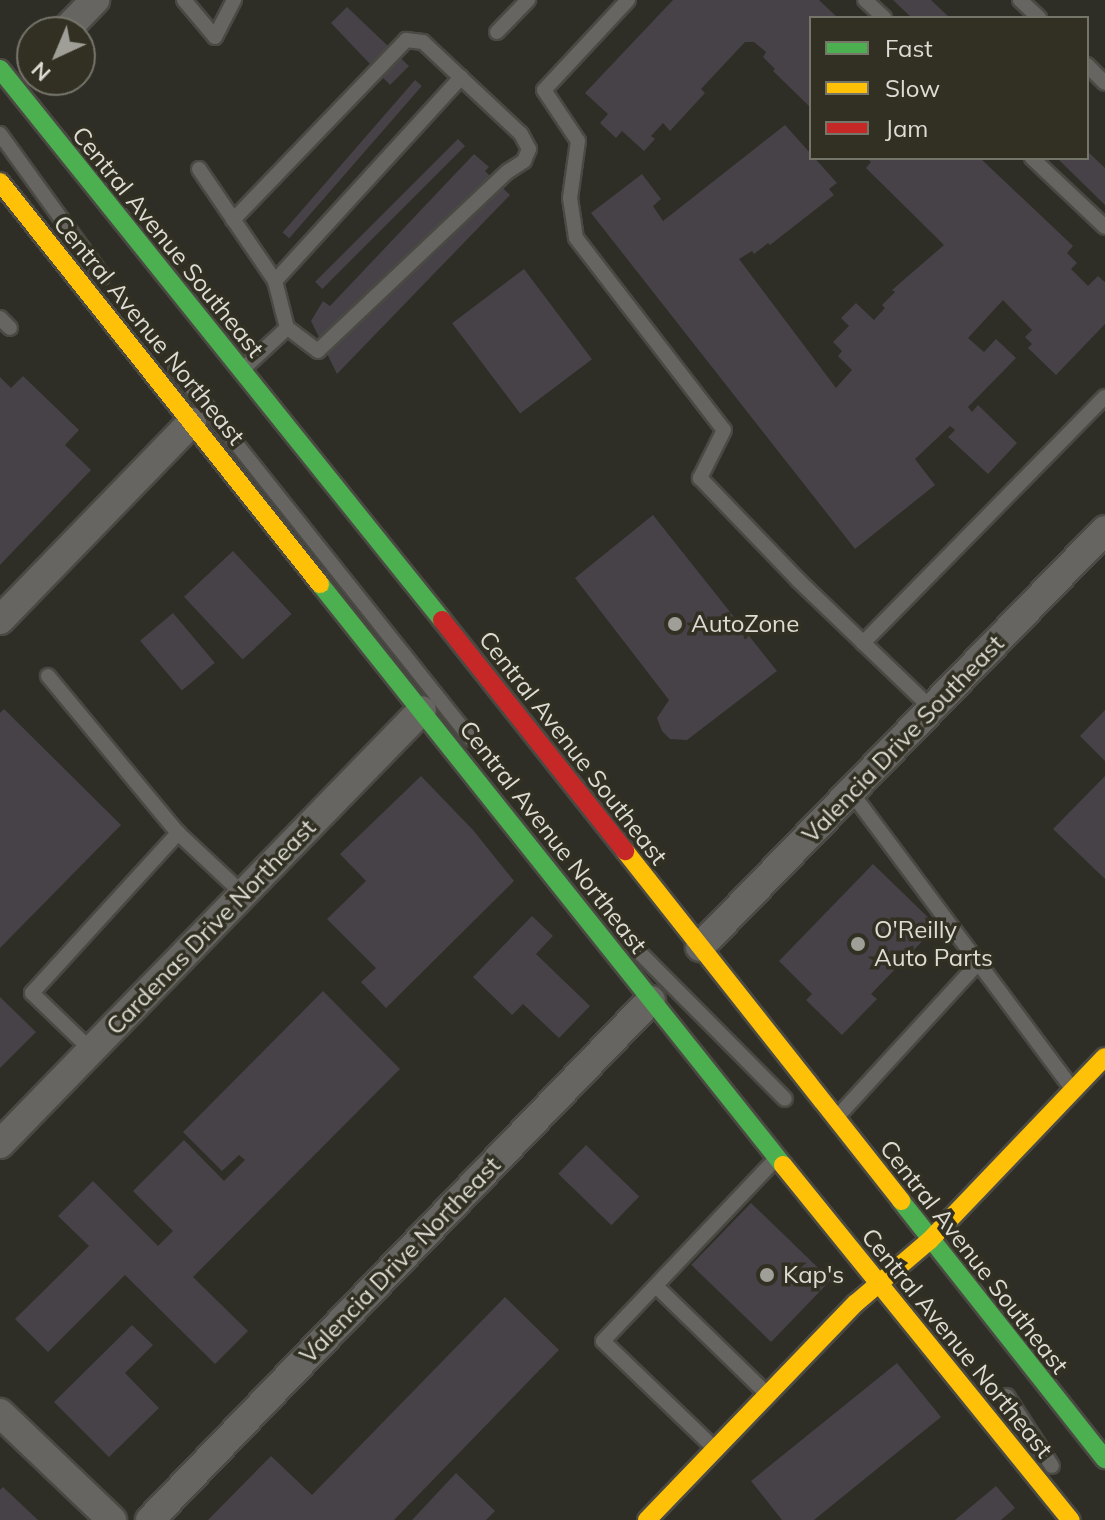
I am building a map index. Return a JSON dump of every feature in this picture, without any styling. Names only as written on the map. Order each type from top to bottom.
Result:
[{"type":"main road","name":"Central Avenue Southeast","points":[[15,73],[241,371],[1105,1459]]},
{"type":"main road","name":"Central Avenue Northeast","points":[[0,182],[777,1158],[1070,1520]]},
{"type":"main road","points":[[647,1520],[877,1283],[930,1240],[1105,1057]]},
{"type":"street","points":[[80,16],[95,0]]},
{"type":"street","points":[[0,620],[192,422]]},
{"type":"street","name":"Valencia Drive Southeast","points":[[700,947],[1105,530]]},
{"type":"street","name":"Cardenas Drive Northeast","points":[[0,1144],[422,710]]},
{"type":"street","name":"Valencia Drive Northeast","points":[[150,1520],[651,1000]]},
{"type":"street","points":[[0,1413],[112,1520]]},
{"type":"lane","points":[[184,0],[215,37],[234,0]]},
{"type":"lane","points":[[497,32],[528,0]]},
{"type":"lane","points":[[628,0],[544,90],[578,141],[570,198],[576,238],[724,430],[700,478],[932,709]]},
{"type":"lane","points":[[865,0],[882,16]]},
{"type":"lane","points":[[1020,0],[1037,16]]},
{"type":"lane","points":[[199,169],[233,220],[275,281],[287,328],[318,351],[507,172],[524,161],[529,149],[521,134],[423,42],[406,40],[233,220]]},
{"type":"lane","points":[[1089,67],[1105,83]]},
{"type":"lane","points":[[275,281],[461,77]]},
{"type":"lane","name":"Central Avenue Northeast","points":[[0,134],[110,286]]},
{"type":"lane","points":[[1034,160],[1105,227]]},
{"type":"lane","points":[[241,371],[287,328]]},
{"type":"lane","name":"Central Avenue Northeast","points":[[169,359],[486,757]]},
{"type":"lane","points":[[863,643],[1105,397]]},
{"type":"lane","points":[[48,676],[178,833],[243,894]]},
{"type":"lane","points":[[851,792],[1073,1090]]},
{"type":"lane","points":[[91,1050],[32,993],[178,833]]},
{"type":"lane","name":"Central Avenue Northeast","points":[[633,944],[785,1099]]},
{"type":"lane","points":[[835,1120],[978,963]]},
{"type":"lane","points":[[715,1449],[603,1341],[777,1158]]},
{"type":"lane","points":[[657,1287],[768,1395]]},
{"type":"lane","points":[[1007,1396],[1060,1479]]},
{"type":"building","points":[[673,0],[819,0],[836,16],[809,16],[809,106],[773,71],[775,69],[763,57],[766,52],[754,42],[745,42],[701,89],[705,93],[670,131],[663,123],[651,136],[655,139],[644,151],[622,131],[616,138],[600,123],[608,114],[585,93]]},
{"type":"building","points":[[893,0],[931,0],[948,16],[910,16]]},
{"type":"building","points":[[347,7],[409,66],[390,85],[331,23]]},
{"type":"building","points":[[415,80],[422,86],[289,238],[282,232]]},
{"type":"building","points":[[785,125],[809,152],[809,160],[816,160],[837,183],[829,189],[834,195],[770,245],[768,243],[754,254],[752,251],[739,259],[836,388],[852,370],[838,356],[842,351],[833,342],[849,326],[841,318],[856,303],[874,320],[885,308],[882,305],[895,292],[892,290],[944,245],[866,168],[871,162],[869,160],[982,160],[1073,246],[1067,253],[1077,263],[1071,269],[1088,286],[1098,276],[1105,282],[1105,324],[1056,375],[1028,348],[1032,344],[1025,337],[1032,330],[1003,300],[968,338],[984,352],[996,339],[1016,358],[968,407],[972,412],[978,405],[1017,443],[988,474],[948,437],[955,430],[950,426],[915,459],[935,485],[855,549],[591,213],[642,174],[661,199],[653,206],[663,221]]},
{"type":"building","points":[[458,139],[465,146],[322,289],[315,282]]},
{"type":"building","points":[[1089,153],[1105,168],[1105,205],[1059,160],[1089,160]]},
{"type":"building","points":[[474,154],[489,167],[485,171],[510,195],[337,374],[311,321],[323,301],[330,306]]},
{"type":"building","points":[[524,269],[592,359],[520,413],[452,323]]},
{"type":"building","points":[[23,376],[79,430],[65,445],[91,470],[0,565],[0,377],[11,388]]},
{"type":"building","name":"AutoZone","points":[[653,515],[777,671],[687,740],[670,739],[662,731],[657,718],[669,700],[575,578]]},
{"type":"building","points":[[233,551],[292,614],[243,660],[184,597]]},
{"type":"building","points":[[173,613],[215,663],[182,690],[140,641]]},
{"type":"building","points":[[4,709],[121,825],[0,948],[0,713]]},
{"type":"building","points":[[1105,710],[1105,761],[1080,736]]},
{"type":"building","points":[[421,776],[473,830],[514,881],[386,1008],[361,982],[376,968],[327,919],[366,881],[340,854]]},
{"type":"building","points":[[1105,776],[1105,879],[1053,829]]},
{"type":"building","name":"O'Reilly Auto Parts","points":[[873,864],[937,926],[871,994],[877,999],[842,1035],[806,1000],[812,994],[779,961]]},
{"type":"building","points":[[532,916],[553,936],[536,954],[590,1006],[559,1038],[523,1004],[512,1015],[473,977]]},
{"type":"building","points":[[323,991],[400,1069],[193,1277],[248,1331],[215,1364],[125,1275],[48,1352],[15,1319],[89,1246],[58,1216],[93,1181],[158,1246],[173,1231],[133,1191],[184,1140],[224,1181],[245,1160],[239,1155],[222,1171],[183,1132]]},
{"type":"building","points":[[0,997],[36,1032],[0,1068]]},
{"type":"building","points":[[586,1145],[639,1196],[611,1225],[558,1174]]},
{"type":"building","points":[[751,1203],[831,1280],[771,1342],[691,1265]]},
{"type":"building","points":[[505,1297],[559,1350],[394,1520],[208,1520],[271,1456],[312,1495]]},
{"type":"building","points":[[132,1325],[153,1345],[125,1373],[159,1408],[109,1457],[54,1402]]},
{"type":"building","points":[[897,1363],[941,1417],[814,1520],[782,1520],[751,1481]]},
{"type":"building","points":[[456,1473],[495,1511],[486,1520],[412,1520]]},
{"type":"building","points":[[996,1486],[1015,1508],[1001,1520],[955,1520]]},
{"type":"building","points":[[3,1487],[38,1520],[0,1520],[0,1490]]},
{"type":"traffic: fast","points":[[0,69],[442,620]]},
{"type":"traffic: fast","points":[[320,584],[783,1165]]},
{"type":"traffic: fast","points":[[901,1201],[1105,1459]]},
{"type":"traffic: slow","points":[[0,182],[320,584]]},
{"type":"traffic: slow","points":[[625,851],[901,1201]]},
{"type":"traffic: slow","points":[[647,1520],[856,1303],[930,1240],[1105,1057]]},
{"type":"traffic: slow","points":[[783,1165],[1070,1520]]},
{"type":"traffic: jam","points":[[442,620],[625,851]]},
{"type":"place","name":"AutoZone","points":[[675,624]]},
{"type":"place","name":"O'Reilly Auto Parts","points":[[858,944]]},
{"type":"place","name":"Kap's","points":[[767,1275]]}]
